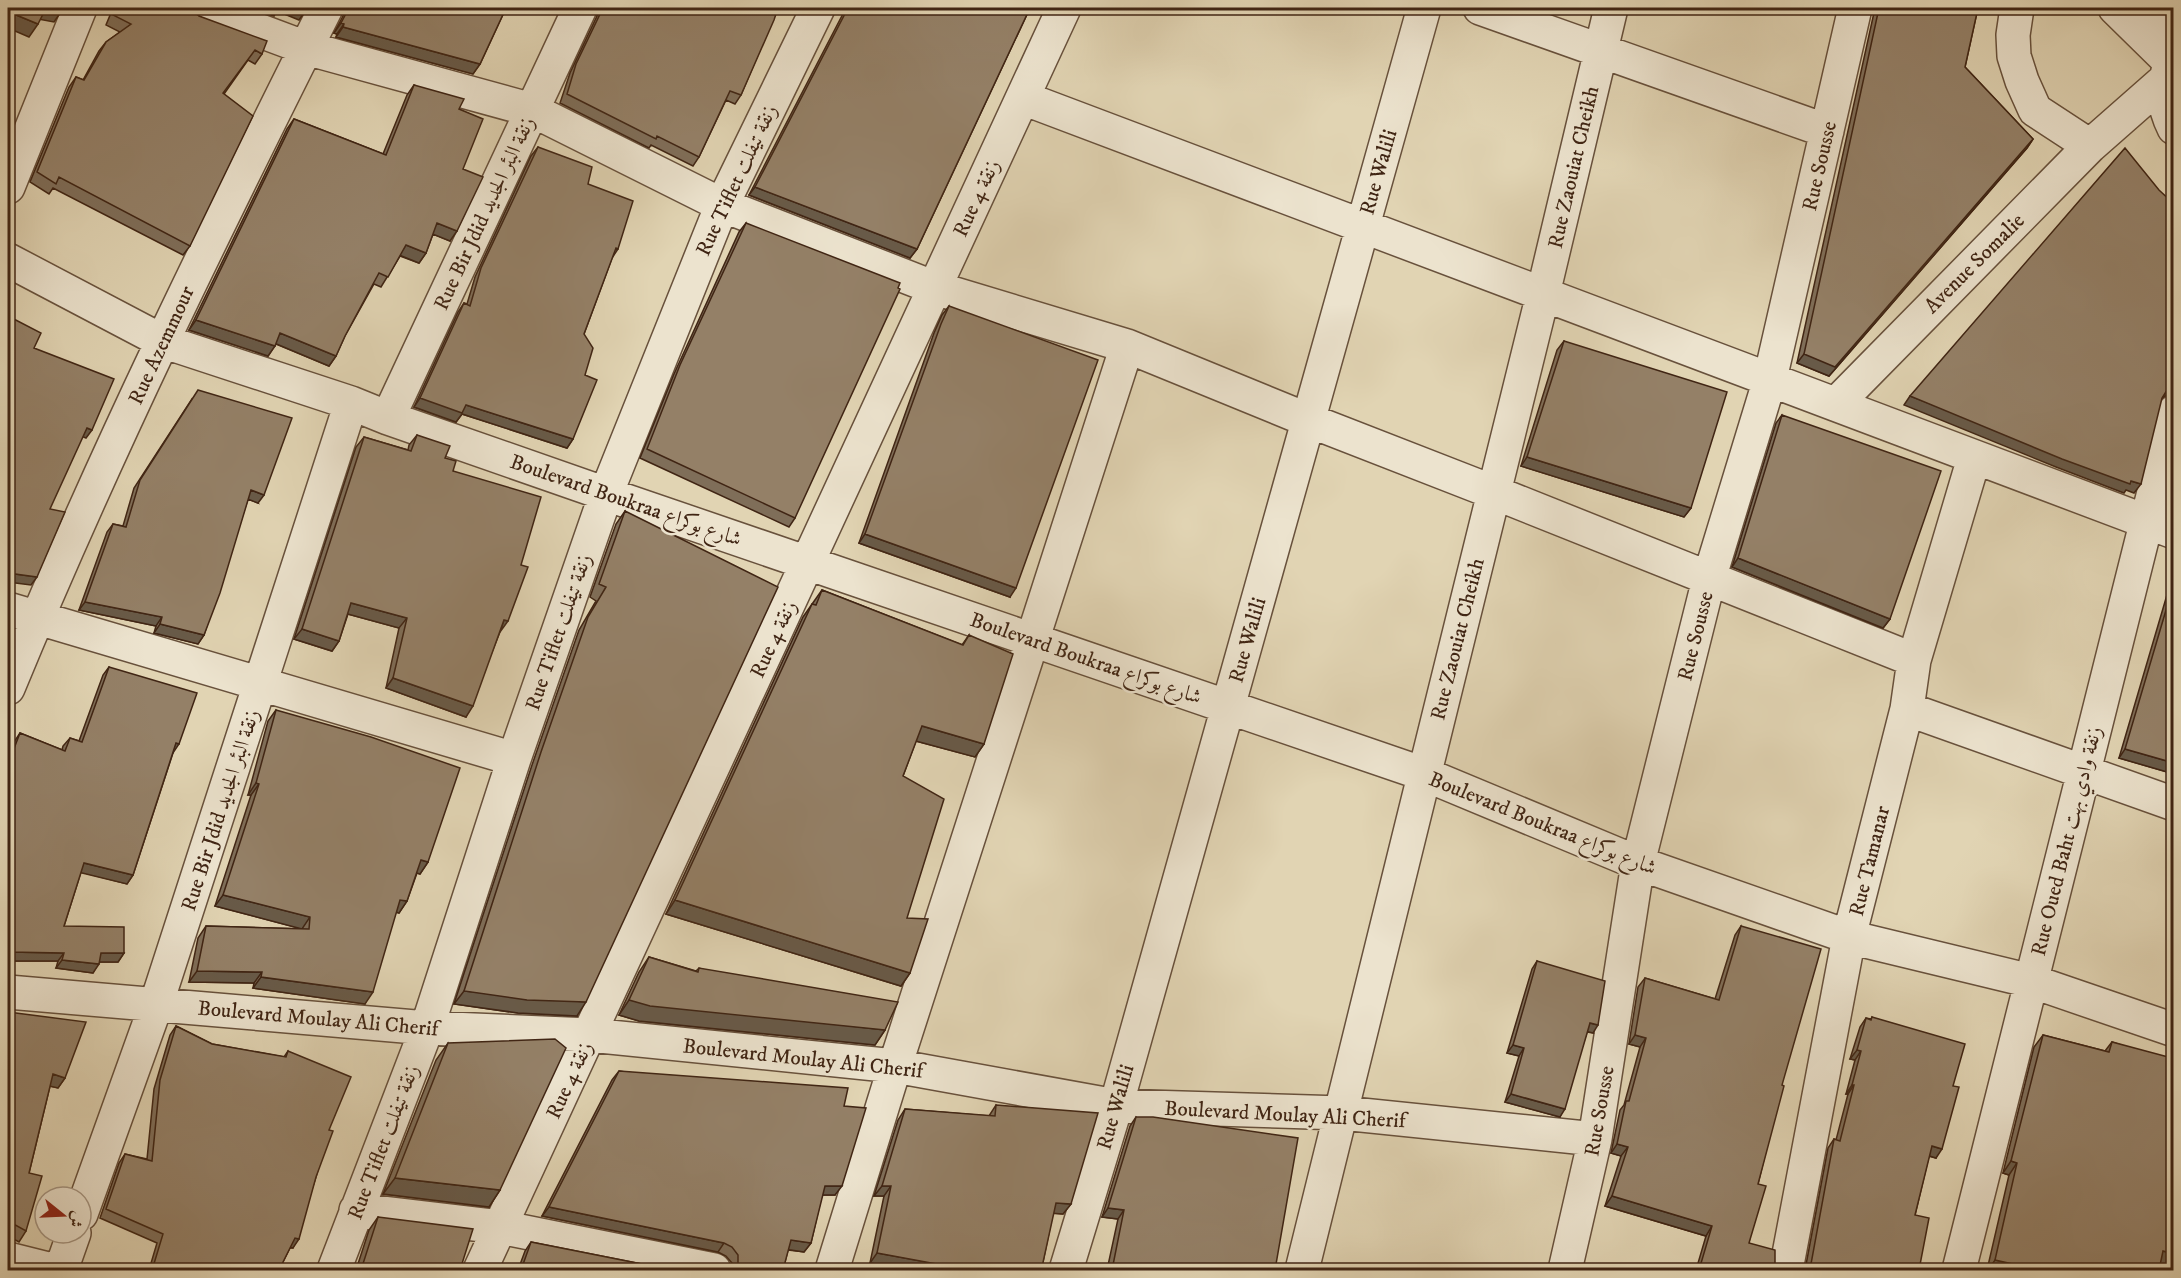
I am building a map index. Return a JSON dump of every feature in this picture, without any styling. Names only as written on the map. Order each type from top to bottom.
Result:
[{"type":"street","points":[[8,187],[80,8]]},
{"type":"street","points":[[199,8],[306,48],[532,110],[722,205],[935,288],[1127,346],[1914,660]]},
{"type":"street","name":"Rue Azemmour","points":[[8,688],[22,612],[162,340],[326,8]]},
{"type":"street","name":"Rue Bir Jdid زنقة البئر الجديد","points":[[388,418],[580,8]]},
{"type":"street","name":"Rue Tiflet زنقة تيفلت","points":[[334,1270],[427,1028],[514,759],[606,494],[722,205],[818,8]]},
{"type":"street","name":"Rue 4 زنقة","points":[[480,1270],[1064,8]]},
{"type":"street","name":"Rue Walili","points":[[1066,1270],[1116,1106],[1424,8]]},
{"type":"street","points":[[1480,8],[1827,131]]},
{"type":"street","name":"Rue Zaouiat Cheikh","points":[[1302,1270],[1543,294],[1611,8]]},
{"type":"street","name":"Rue Sousse","points":[[1565,1270],[1595,1139],[1638,863],[1709,579],[1770,379],[1855,8]]},
{"type":"street","points":[[2017,8],[2013,36],[2014,56],[2035,110],[2102,135],[2174,129],[2163,98],[2170,67],[2114,8]]},
{"type":"street","points":[[2114,8],[2174,28]]},
{"type":"street","name":"Avenue Somalie","points":[[1836,404],[2170,67]]},
{"type":"street","points":[[1023,98],[1362,228],[2160,527]]},
{"type":"street","name":"Boulevard Boukraa شارع بوكراع","points":[[8,260],[162,340],[351,403],[606,494],[1424,774],[1638,863],[1850,937],[2031,981],[2174,1030]]},
{"type":"street","points":[[832,1270],[895,1066],[1127,346]]},
{"type":"street","name":"Rue Bir Jdid زنقة البئر الجديد","points":[[91,1185],[156,1005],[351,403]]},
{"type":"street","name":"Rue Oued Baht زنقة وادي بهت","points":[[1959,1270],[2084,772],[2160,527],[2174,412]]},
{"type":"street","name":"Rue Tamanar","points":[[1786,1270],[1850,937],[1908,710],[1914,660],[1974,458]]},
{"type":"street","points":[[22,612],[514,759]]},
{"type":"street","points":[[1908,710],[2174,804]]},
{"type":"street","name":"Boulevard Moulay Ali Cherif","points":[[8,992],[427,1028],[590,1035],[895,1066],[1116,1106],[1342,1113],[1595,1139]]},
{"type":"street","points":[[356,1210],[500,1227],[714,1270]]},
{"type":"street","points":[[61,1270],[70,1245]]},
{"type":"street","points":[[8,1259],[52,1270]]},
{"type":"building","points":[[11,8],[46,8],[38,24],[9,12]]},
{"type":"building","points":[[116,8],[190,8],[199,16],[267,41],[262,54],[255,50],[223,93],[253,116],[190,246],[59,177],[56,184],[37,172],[76,77],[84,80],[106,42],[131,24],[113,15]]},
{"type":"building","points":[[349,8],[506,8],[480,64],[343,27],[344,24],[341,23]]},
{"type":"building","points":[[603,8],[778,8],[741,95],[730,91],[699,157],[657,136],[656,139],[567,94],[576,64]]},
{"type":"building","points":[[848,8],[1030,8],[917,249],[755,187]]},
{"type":"building","points":[[1879,8],[1978,8],[1965,67],[2033,139],[1835,367],[1804,354]]},
{"type":"building","points":[[414,85],[464,99],[459,109],[483,119],[463,169],[483,177],[457,231],[437,223],[426,253],[406,245],[388,277],[379,273],[336,356],[280,333],[275,346],[196,320],[294,119],[386,155]]},
{"type":"building","points":[[538,147],[592,167],[588,184],[633,201],[618,249],[616,248],[584,334],[593,348],[585,375],[597,380],[573,439],[466,405],[462,413],[420,398],[464,303],[470,306],[481,268]]},
{"type":"building","points":[[2125,148],[2159,190],[2174,204],[2174,386],[2167,390],[2162,398],[2141,484],[2131,481],[2130,484],[2062,459],[1910,396]]},
{"type":"building","points":[[746,223],[900,283],[898,288],[900,289],[795,518],[647,449],[680,365]]},
{"type":"building","points":[[949,306],[1098,360],[1016,588],[865,534]]},
{"type":"building","points":[[8,316],[41,333],[34,348],[114,379],[92,430],[87,428],[50,509],[65,512],[37,577],[8,573]]},
{"type":"building","points":[[1564,341],[1727,392],[1691,508],[1527,457]]},
{"type":"building","points":[[198,390],[292,418],[264,495],[251,490],[220,593],[204,635],[160,624],[162,617],[85,602],[113,524],[126,527],[140,480]]},
{"type":"building","points":[[1782,415],[1941,471],[1890,619],[1738,558]]},
{"type":"building","points":[[417,435],[450,446],[445,458],[456,461],[453,471],[541,497],[521,565],[528,567],[508,621],[504,620],[473,706],[393,678],[407,618],[351,603],[339,641],[302,629],[364,437],[411,451]]},
{"type":"building","points":[[625,511],[778,587],[586,1002],[527,1000],[464,991],[541,752],[588,617],[606,587],[599,584]]},
{"type":"building","points":[[2174,583],[2174,763],[2125,749]]},
{"type":"building","points":[[822,590],[963,645],[969,635],[1013,654],[984,744],[922,726],[903,776],[944,799],[907,918],[928,919],[910,973],[675,900],[812,604],[816,605]]},
{"type":"building","points":[[109,667],[197,693],[179,744],[176,743],[133,875],[84,863],[64,926],[124,927],[124,953],[101,953],[99,964],[62,960],[64,953],[8,952],[8,764],[20,733],[65,751],[70,738],[82,742]]},
{"type":"building","points":[[276,710],[371,737],[460,768],[428,862],[421,860],[407,901],[400,900],[373,992],[261,977],[262,972],[197,971],[206,926],[309,929],[310,917],[223,895],[259,784],[256,783]]},
{"type":"building","points":[[1741,926],[1821,949],[1782,1085],[1784,1086],[1758,1184],[1766,1186],[1749,1243],[1775,1250],[1777,1270],[1699,1270],[1712,1226],[1612,1196],[1628,1147],[1617,1144],[1626,1101],[1629,1101],[1646,1038],[1635,1035],[1645,978],[1719,1000]]},
{"type":"building","points":[[649,957],[698,972],[699,968],[898,1002],[885,1030],[650,1006],[629,1000]]},
{"type":"building","points":[[1537,961],[1605,981],[1598,1025],[1590,1023],[1565,1109],[1511,1094],[1524,1048],[1513,1045]]},
{"type":"building","points":[[8,1012],[86,1022],[65,1078],[53,1074],[29,1173],[42,1176],[39,1185],[33,1185],[33,1207],[26,1231],[8,1221]]},
{"type":"building","points":[[1872,1017],[1965,1044],[1953,1086],[1959,1087],[1942,1149],[1932,1146],[1915,1215],[1929,1218],[1919,1270],[1808,1270],[1834,1139],[1840,1141],[1861,1051],[1857,1050],[1866,1018],[1871,1020]]},
{"type":"building","points":[[176,1026],[212,1044],[286,1057],[288,1051],[351,1077],[329,1130],[333,1131],[316,1177],[299,1239],[295,1238],[279,1270],[171,1270],[153,1267],[163,1234],[106,1209],[125,1154],[152,1161],[160,1080]]},
{"type":"building","points":[[2043,1035],[2109,1052],[2112,1042],[2172,1058],[2171,1062],[2174,1063],[2174,1254],[2163,1251],[2159,1270],[2040,1270],[1995,1260],[2017,1163],[2011,1161]]},
{"type":"building","points":[[555,1039],[566,1048],[500,1190],[395,1178],[448,1043]]},
{"type":"building","points":[[619,1071],[848,1088],[844,1106],[866,1108],[842,1186],[825,1186],[811,1243],[791,1240],[783,1270],[736,1270],[738,1255],[732,1247],[724,1243],[549,1207]]},
{"type":"building","points":[[996,1105],[1098,1113],[1071,1204],[1056,1203],[1042,1267],[1027,1266],[1027,1270],[947,1270],[948,1266],[877,1253],[891,1186],[882,1186],[905,1109],[995,1116]]},
{"type":"building","points":[[1136,1117],[1153,1117],[1298,1138],[1275,1270],[1112,1270],[1124,1210],[1108,1208]]},
{"type":"building","points":[[378,1217],[473,1229],[460,1270],[361,1270]]},
{"type":"building","points":[[531,1242],[672,1270],[521,1270]]}]
